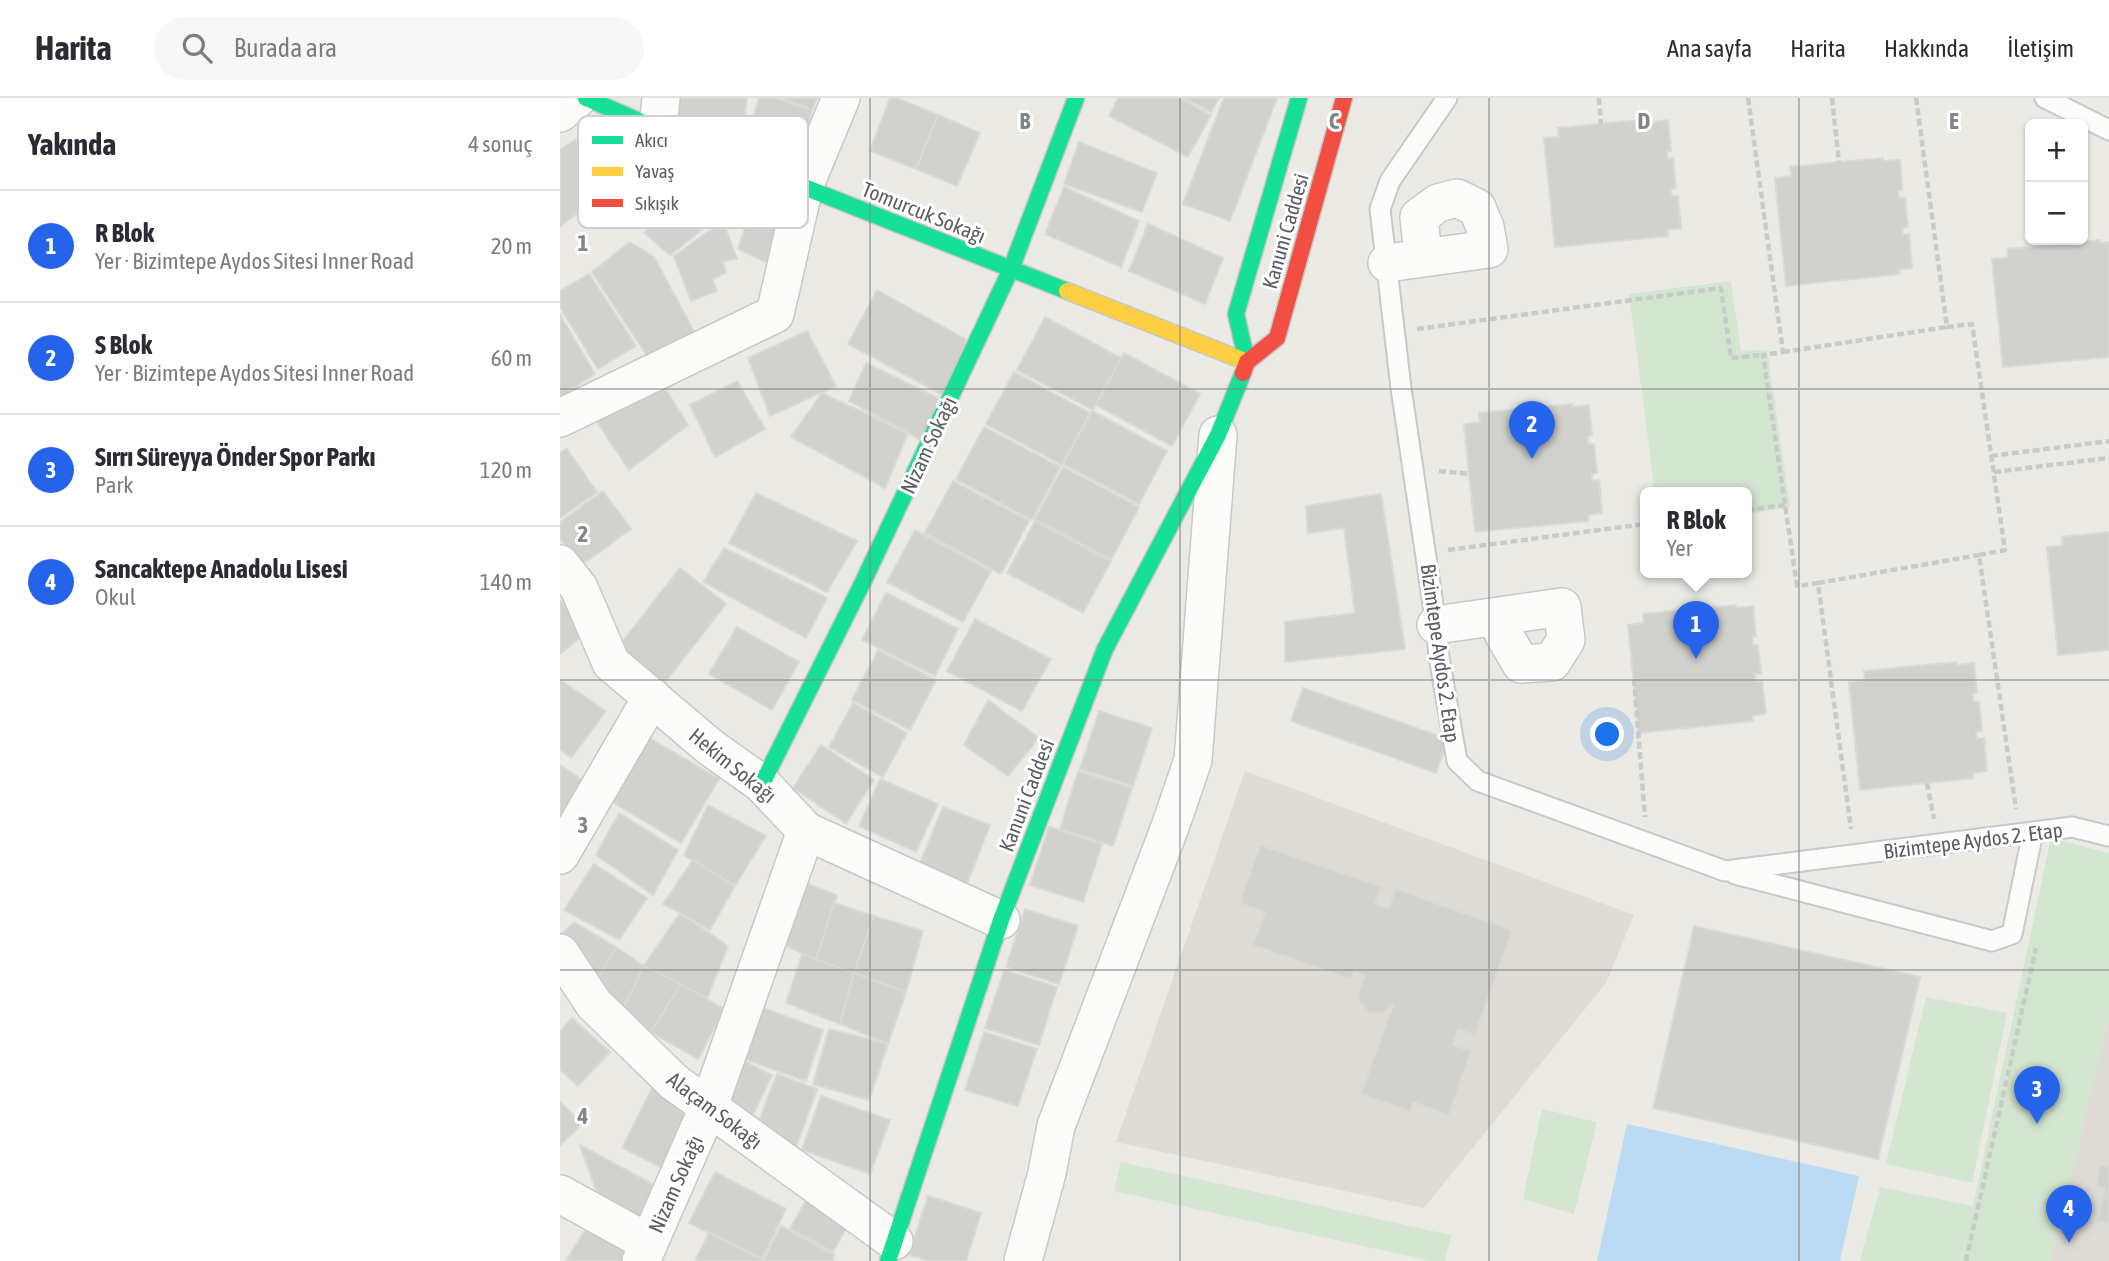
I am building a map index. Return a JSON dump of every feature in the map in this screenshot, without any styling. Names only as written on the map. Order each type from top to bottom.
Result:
[{"type":"street","points":[[560,113],[578,98]]},
{"type":"street","name":"Tomurcuk Sokağı","points":[[586,98],[660,114]]},
{"type":"street","points":[[808,177],[841,98]]},
{"type":"street","name":"Nizam Sokağı","points":[[762,785],[863,582],[1011,269],[1076,98]]},
{"type":"street","name":"Kanuni Caddesi","points":[[1247,362],[1236,314],[1299,98]]},
{"type":"street","name":"Kanuni Caddesi","points":[[891,1251],[1001,920],[1105,649],[1218,435],[1247,362],[1277,338],[1344,98]]},
{"type":"street","name":"Tomurcuk Sokağı","points":[[808,189],[1247,362]]},
{"type":"street","points":[[1387,263],[1489,249],[1485,227],[1477,208],[1457,198],[1438,204],[1419,217],[1422,246]]},
{"type":"street","points":[[560,418],[775,314],[795,228]]},
{"type":"street","points":[[1023,1261],[1047,1173],[1056,1126],[1193,760],[1218,435]]},
{"type":"street","name":"Hekim Sokağı","points":[[560,564],[579,588],[611,663],[710,747],[762,785],[806,831],[1001,920]]},
{"type":"street","points":[[1436,625],[1562,607],[1566,640],[1552,662],[1521,664],[1503,633]]},
{"type":"street","points":[[560,855],[652,697]]},
{"type":"street","name":"Nizam Sokağı","points":[[645,1252],[709,1107],[806,831]]},
{"type":"street","name":"Alaçam Sokağı","points":[[561,959],[594,1004],[674,1082],[891,1251]]},
{"type":"street","points":[[998,1261],[1028,1166],[1056,1126]]},
{"type":"street","points":[[560,1194],[645,1252]]},
{"type":"lane","name":"Bizimtepe Aydos 2. Etap","points":[[1447,98],[1390,181],[1380,209],[1439,657],[1457,761],[1478,781],[1725,871],[2072,827],[2109,836]]},
{"type":"lane","points":[[2045,98],[2109,130]]},
{"type":"lane","points":[[1725,871],[1992,941],[2012,934],[2026,833]]},
{"type":"path","points":[[1599,98],[1601,124]]},
{"type":"path","points":[[1748,98],[1783,352]]},
{"type":"path","points":[[1832,98],[1839,162]]},
{"type":"path","points":[[1916,98],[1947,327]]},
{"type":"path","points":[[1395,332],[1721,288],[1731,358],[1972,324],[2005,550],[1797,586],[1763,355]]},
{"type":"path","points":[[1991,456],[2109,441]]},
{"type":"path","points":[[1994,472],[2109,458]]},
{"type":"path","points":[[1752,509],[1785,505]]},
{"type":"path","points":[[1426,552],[1640,525]]},
{"type":"path","points":[[1979,555],[2026,833]]},
{"type":"path","points":[[1818,583],[1854,855]]},
{"type":"path","points":[[1634,678],[1647,843]]},
{"type":"path","points":[[1927,783],[1938,844]]},
{"type":"path","points":[[1966,1261],[2037,943]]},
{"type":"shaded area","points":[[1245,771],[1634,915],[1606,983],[1424,1208],[1116,1142]]},
{"type":"shaded area","points":[[2109,1014],[2109,1261],[2051,1261],[2057,1235]]},
{"type":"green space","points":[[1731,281],[1741,351],[1767,350],[1790,507],[1752,513],[1752,487],[1654,487],[1629,294]]},
{"type":"green space","points":[[2051,838],[2109,853],[2109,1014],[2051,1261],[1961,1261],[1967,1232],[1960,1261],[1860,1261],[1880,1187],[1973,1206]]},
{"type":"green space","points":[[1926,997],[2007,1013],[1972,1183],[1886,1164]]},
{"type":"green space","points":[[1542,1109],[1597,1122],[1574,1214],[1523,1199]]},
{"type":"green space","points":[[1121,1162],[1451,1235],[1445,1261],[1431,1261],[1114,1191]]},
{"type":"water","points":[[1627,1124],[1859,1176],[1840,1261],[1597,1261]]},
{"type":"building","points":[[678,98],[747,98],[745,116],[676,116]]},
{"type":"building","points":[[759,98],[775,98],[812,110],[808,125],[808,116],[753,116]]},
{"type":"building","points":[[783,98],[817,98],[812,110]]},
{"type":"building","points":[[890,98],[897,98],[938,115],[916,169],[870,151]]},
{"type":"building","points":[[1118,98],[1179,98],[1211,115],[1188,157],[1109,116]]},
{"type":"building","points":[[1184,98],[1219,98],[1211,112]]},
{"type":"building","points":[[1224,98],[1277,98],[1230,221],[1183,204]]},
{"type":"building","points":[[938,115],[980,133],[957,186],[916,169]]},
{"type":"building","points":[[1651,119],[1652,122],[1668,120],[1671,151],[1667,151],[1668,159],[1673,158],[1676,188],[1671,189],[1672,196],[1678,196],[1681,228],[1668,230],[1668,236],[1555,247],[1544,138],[1559,137],[1558,128]]},
{"type":"building","points":[[576,139],[578,143],[578,213],[560,226],[560,150]]},
{"type":"building","points":[[1079,142],[1157,173],[1142,212],[1064,184]]},
{"type":"building","points":[[1883,158],[1883,161],[1900,160],[1902,190],[1898,190],[1899,198],[1905,198],[1908,227],[1902,228],[1903,235],[1909,234],[1912,268],[1899,269],[1900,274],[1786,286],[1775,178],[1791,176],[1790,167]]},
{"type":"building","points":[[1064,187],[1139,221],[1121,267],[1045,234]]},
{"type":"building","points":[[1148,224],[1223,258],[1205,304],[1129,271]]},
{"type":"building","points":[[648,228],[704,228],[670,255],[644,233]]},
{"type":"building","points":[[713,228],[726,228],[737,259],[723,261],[726,273],[712,279],[717,291],[691,301],[674,256]]},
{"type":"building","points":[[745,228],[783,228],[772,265],[738,249]]},
{"type":"building","points":[[2088,241],[2109,242],[2109,357],[2003,367],[1992,259],[2008,258],[2007,249],[2088,245]]},
{"type":"building","points":[[630,242],[654,257],[697,337],[648,357],[592,272]]},
{"type":"building","points":[[589,274],[636,346],[598,369],[560,307],[560,291]]},
{"type":"building","points":[[877,290],[967,340],[943,395],[848,344]]},
{"type":"building","points":[[560,315],[595,374],[560,397]]},
{"type":"building","points":[[1045,317],[1121,358],[1093,410],[1017,370]]},
{"type":"building","points":[[807,331],[836,386],[770,416],[748,358]]},
{"type":"building","points":[[1124,353],[1200,394],[1172,446],[1096,405]]},
{"type":"building","points":[[866,363],[940,399],[921,440],[849,401]]},
{"type":"building","points":[[1014,372],[1090,413],[1062,465],[986,424]]},
{"type":"building","points":[[659,379],[688,425],[629,470],[597,422]]},
{"type":"building","points":[[737,381],[765,429],[715,457],[690,405]]},
{"type":"building","points":[[822,393],[908,433],[885,488],[791,437]]},
{"type":"building","points":[[1572,404],[1572,407],[1589,405],[1592,435],[1588,436],[1588,444],[1594,444],[1597,473],[1592,474],[1592,481],[1599,480],[1602,513],[1588,515],[1588,521],[1475,532],[1464,424],[1480,422],[1479,413]]},
{"type":"building","points":[[1092,411],[1167,451],[1139,504],[1063,464]]},
{"type":"building","points":[[984,427],[1060,467],[1032,520],[956,479]]},
{"type":"building","points":[[567,449],[597,492],[560,518],[560,453]]},
{"type":"building","points":[[1063,467],[1139,507],[1111,560],[1035,519]]},
{"type":"building","points":[[953,481],[1029,521],[1001,574],[925,533]]},
{"type":"building","points":[[603,491],[631,529],[580,566],[560,538],[560,522]]},
{"type":"building","points":[[756,493],[857,541],[827,592],[729,543]]},
{"type":"building","points":[[1381,494],[1405,649],[1285,662],[1285,622],[1355,613],[1344,528],[1308,533],[1306,506]]},
{"type":"building","points":[[1035,521],[1111,561],[1083,613],[1007,573]]},
{"type":"building","points":[[915,530],[991,571],[963,622],[887,582]]},
{"type":"building","points":[[2109,532],[2109,650],[2058,655],[2047,547],[2063,546],[2062,537]]},
{"type":"building","points":[[724,548],[827,598],[806,638],[703,582]]},
{"type":"building","points":[[680,568],[726,604],[662,686],[616,650]]},
{"type":"building","points":[[886,593],[958,629],[935,676],[862,640]]},
{"type":"building","points":[[560,600],[587,632],[560,654]]},
{"type":"building","points":[[1736,605],[1736,608],[1753,606],[1756,636],[1752,637],[1753,645],[1758,645],[1761,674],[1755,674],[1756,682],[1762,681],[1766,714],[1752,716],[1753,721],[1639,733],[1628,625],[1644,623],[1643,614]]},
{"type":"building","points":[[975,619],[1051,659],[1022,711],[947,671]]},
{"type":"building","points":[[737,627],[799,662],[772,710],[709,674]]},
{"type":"building","points":[[878,650],[936,680],[910,730],[852,700]]},
{"type":"building","points":[[1957,662],[1957,665],[1974,663],[1977,693],[1973,694],[1973,702],[1979,702],[1982,731],[1976,732],[1977,739],[1984,738],[1987,771],[1973,773],[1974,778],[1860,790],[1849,682],[1865,680],[1864,671]]},
{"type":"building","points":[[560,680],[606,711],[571,758],[560,749]]},
{"type":"building","points":[[1303,688],[1448,739],[1436,773],[1291,721]]},
{"type":"building","points":[[988,700],[1039,738],[1008,776],[964,745]]},
{"type":"building","points":[[853,703],[907,733],[883,777],[829,747]]},
{"type":"building","points":[[1099,711],[1152,728],[1133,786],[1080,769]]},
{"type":"building","points":[[646,736],[719,779],[681,843],[609,800]]},
{"type":"building","points":[[821,745],[874,780],[846,823],[793,788]]},
{"type":"building","points":[[560,765],[585,782],[560,818]]},
{"type":"building","points":[[1078,771],[1132,788],[1113,846],[1060,829]]},
{"type":"building","points":[[880,779],[938,804],[916,852],[859,826]]},
{"type":"building","points":[[708,805],[766,836],[735,886],[684,855]]},
{"type":"building","points":[[943,807],[990,825],[966,886],[918,868]]},
{"type":"building","points":[[619,813],[678,850],[653,895],[596,855]]},
{"type":"building","points":[[1049,827],[1102,844],[1083,902],[1030,885]]},
{"type":"building","points":[[1260,845],[1381,887],[1375,904],[1389,909],[1395,889],[1512,930],[1475,1035],[1458,1029],[1453,1045],[1471,1051],[1449,1115],[1413,1102],[1410,1111],[1361,1094],[1393,1006],[1381,1013],[1369,1012],[1360,1003],[1358,994],[1365,975],[1354,971],[1351,979],[1253,945],[1265,912],[1240,903]]},
{"type":"building","points":[[693,860],[735,886],[710,930],[663,904]]},
{"type":"building","points":[[594,864],[647,898],[619,940],[564,910]]},
{"type":"building","points":[[795,879],[837,895],[816,960],[771,939]]},
{"type":"building","points":[[834,903],[874,916],[854,973],[816,960]]},
{"type":"building","points":[[1025,909],[1078,926],[1059,984],[1006,967]]},
{"type":"building","points":[[680,913],[728,946],[707,999],[644,966]]},
{"type":"building","points":[[874,916],[923,931],[906,992],[854,973]]},
{"type":"building","points":[[574,922],[616,947],[595,984],[560,936]]},
{"type":"building","points":[[1694,926],[1920,977],[1878,1159],[1653,1108]]},
{"type":"building","points":[[616,947],[644,966],[620,1015],[595,984]]},
{"type":"building","points":[[802,954],[854,973],[840,1024],[786,1003]]},
{"type":"building","points":[[644,966],[681,984],[651,1032],[620,1015]]},
{"type":"building","points":[[1004,970],[1057,987],[1039,1045],[985,1028]]},
{"type":"building","points":[[854,973],[906,992],[888,1044],[840,1024]]},
{"type":"building","points":[[681,984],[724,1009],[698,1059],[651,1032]]},
{"type":"building","points":[[755,1005],[823,1030],[806,1081],[739,1057]]},
{"type":"building","points":[[572,1018],[610,1052],[578,1086],[560,1070],[560,1032]]},
{"type":"building","points":[[829,1029],[888,1044],[869,1100],[813,1084]]},
{"type":"building","points":[[984,1032],[1037,1049],[1018,1106],[965,1090]]},
{"type":"building","points":[[739,1059],[772,1075],[753,1115],[720,1099]]},
{"type":"building","points":[[777,1074],[817,1089],[794,1153],[753,1137]]},
{"type":"building","points":[[652,1088],[693,1110],[664,1169],[622,1148]]},
{"type":"building","points":[[821,1096],[890,1120],[870,1174],[802,1150]]},
{"type":"building","points":[[560,1102],[582,1124],[560,1145]]},
{"type":"building","points":[[580,1145],[665,1191],[646,1228],[600,1201]]},
{"type":"building","points":[[2100,1165],[2109,1167],[2109,1223],[2098,1221],[2105,1189],[2096,1186]]},
{"type":"building","points":[[715,1172],[786,1209],[762,1259],[689,1223]]},
{"type":"building","points":[[811,1191],[854,1214],[833,1252],[790,1229]]},
{"type":"building","points":[[928,1196],[981,1213],[966,1261],[929,1261],[909,1255]]},
{"type":"building","points":[[781,1226],[835,1255],[832,1261],[763,1261]]},
{"type":"building","points":[[587,1227],[631,1253],[627,1261],[566,1261]]},
{"type":"building","points":[[709,1233],[762,1259],[761,1261],[695,1261]]},
{"type":"traffic: fast","points":[[586,98],[627,116]]},
{"type":"traffic: fast","points":[[762,784],[863,582],[1011,269],[1076,98]]},
{"type":"traffic: fast","points":[[1247,362],[1236,314],[1299,98]]},
{"type":"traffic: fast","points":[[808,189],[1067,291]]},
{"type":"traffic: fast","points":[[888,1261],[1001,920],[1105,649],[1218,435],[1243,373]]},
{"type":"traffic: slow","points":[[1067,291],[1247,362]]},
{"type":"traffic: jam","points":[[1243,373],[1247,362],[1277,338],[1344,98]]},
{"type":"place","name":"S Blok","points":[[1532,459]]},
{"type":"place","name":"R Blok","points":[[1696,659]]},
{"type":"place","name":"Sırrı Süreyya Önder Spor Parkı","points":[[2037,1124]]},
{"type":"place","name":"Sancaktepe Anadolu Lisesi","points":[[2069,1243]]}]
